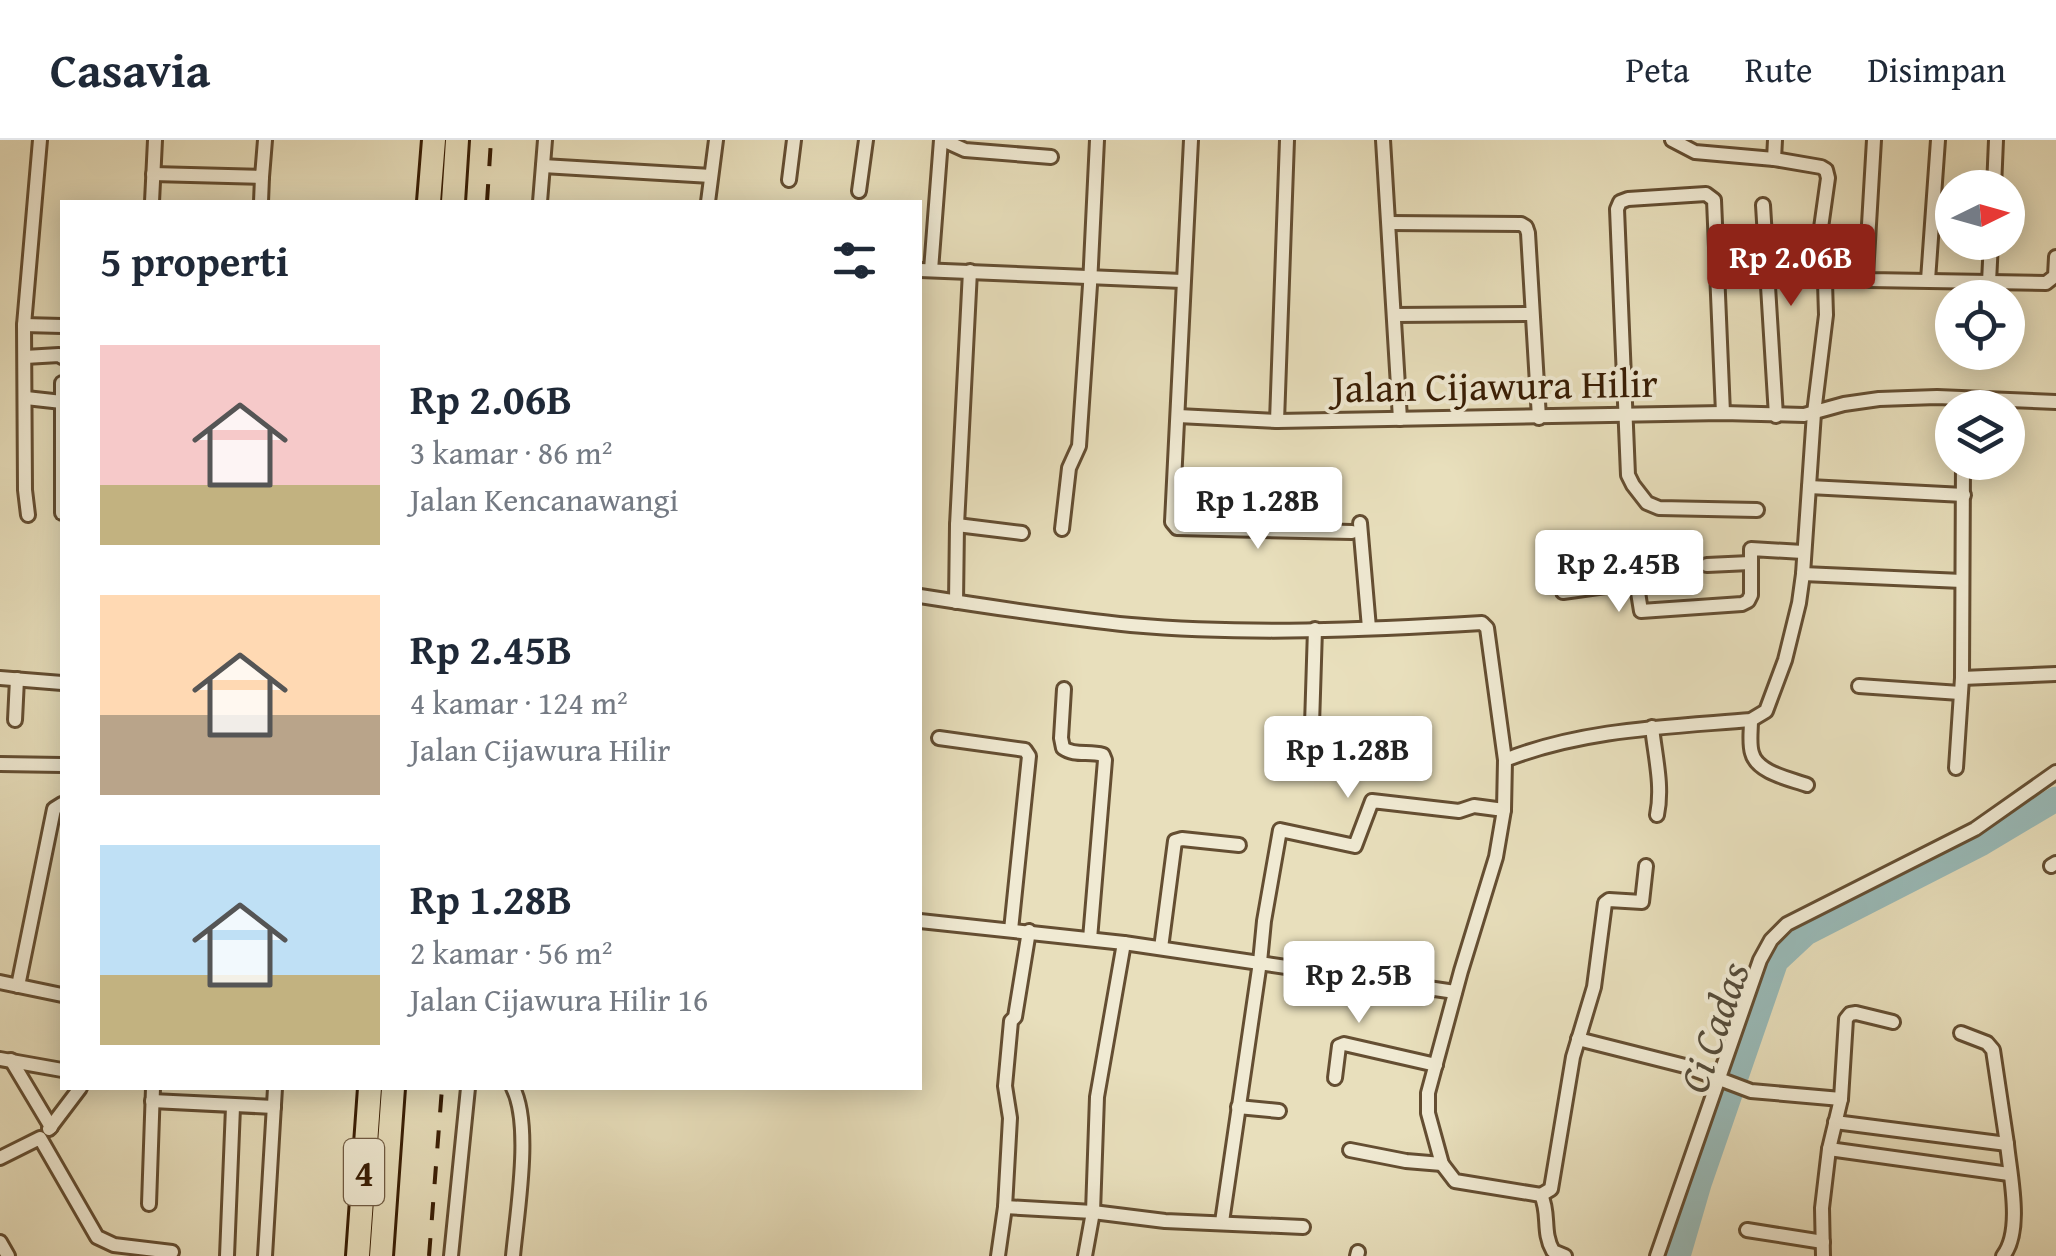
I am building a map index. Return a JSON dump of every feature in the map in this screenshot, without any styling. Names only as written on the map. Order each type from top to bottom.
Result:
[{"type":"highway","points":[[430,200],[434,140]]},
{"type":"highway","points":[[453,200],[457,140]]},
{"type":"highway","name":"4","points":[[358,1256],[370,1090]]},
{"type":"highway","name":"4","points":[[381,1256],[393,1090]]},
{"type":"street","points":[[28,515],[24,326],[40,140]]},
{"type":"street","points":[[152,200],[155,140]]},
{"type":"street","points":[[262,200],[265,140]]},
{"type":"street","points":[[540,200],[545,140]]},
{"type":"street","points":[[708,200],[716,140]]},
{"type":"street","points":[[789,180],[794,140]]},
{"type":"street","points":[[859,191],[866,140]]},
{"type":"street","points":[[1052,157],[966,150],[942,140],[925,270],[1182,280]]},
{"type":"street","points":[[1062,528],[1069,468],[1079,446],[1097,140]]},
{"type":"street","points":[[1191,140],[1172,522],[1174,527],[1356,527],[1370,628]]},
{"type":"street","points":[[1277,421],[1287,140]]},
{"type":"street","points":[[1382,140],[1400,419]]},
{"type":"street","points":[[1505,760],[1602,734],[1751,720],[1766,712],[1785,660],[1803,574],[1814,413],[1826,315],[1820,235],[1828,178],[1821,167],[1774,158],[1696,152],[1672,140]]},
{"type":"street","points":[[1774,158],[1775,140]]},
{"type":"street","points":[[1874,140],[1867,278],[1935,280]]},
{"type":"street","points":[[1928,280],[1938,140]]},
{"type":"street","points":[[1995,170],[1996,140]]},
{"type":"street","points":[[543,166],[711,176]]},
{"type":"street","points":[[153,174],[262,177]]},
{"type":"street","points":[[1724,413],[1714,200],[1706,194],[1620,202],[1617,208],[1628,475],[1647,502],[1664,509],[1757,510]]},
{"type":"street","points":[[1763,205],[1776,416]]},
{"type":"street","points":[[1389,224],[1526,227],[1540,418]]},
{"type":"street","points":[[2025,283],[2046,283],[2055,276],[2056,257]]},
{"type":"street","points":[[956,602],[970,271]]},
{"type":"street","points":[[1394,315],[1532,314]]},
{"type":"street","points":[[24,326],[60,326]]},
{"type":"street","points":[[25,357],[60,355]]},
{"type":"street","points":[[26,398],[60,402]]},
{"type":"street","name":"Jalan Cijawura Hilir","points":[[1178,416],[1277,421],[1724,413],[1776,416],[1814,413],[1879,399],[1935,402]]},
{"type":"street","name":"Jalan Cijawura Hilir","points":[[2025,402],[2056,402]]},
{"type":"street","points":[[1956,768],[1962,678],[1964,480]]},
{"type":"street","points":[[1809,488],[1964,494]]},
{"type":"street","points":[[958,526],[1022,533]]},
{"type":"street","points":[[1563,592],[1636,582],[1641,611],[1742,604],[1751,595],[1750,549],[1803,552]]},
{"type":"street","points":[[1707,565],[1750,563]]},
{"type":"street","points":[[1803,574],[1962,581]]},
{"type":"street","points":[[922,596],[1133,625],[1315,629],[1485,624],[1505,760],[1504,810],[1496,856],[1428,1093],[1428,1113],[1442,1164],[1455,1181],[1541,1195],[1551,1188],[1578,1038],[1594,988],[1606,902],[1642,902],[1646,866]]},
{"type":"street","points":[[1310,757],[1315,629]]},
{"type":"street","points":[[1962,678],[2056,674]]},
{"type":"street","points":[[0,678],[60,683]]},
{"type":"street","points":[[15,720],[18,679]]},
{"type":"street","points":[[1859,686],[1960,693]]},
{"type":"street","points":[[1064,689],[1063,748],[1095,753],[1105,760],[1090,939]]},
{"type":"street","points":[[1751,720],[1752,755],[1757,763],[1808,785]]},
{"type":"street","points":[[1652,727],[1660,784],[1656,815]]},
{"type":"street","points":[[939,738],[1026,750],[1029,756],[1012,930]]},
{"type":"street","points":[[0,764],[60,765]]},
{"type":"street","points":[[1657,1256],[1722,1079],[1760,960],[1771,940],[1788,924],[1975,830],[2056,772]]},
{"type":"street","points":[[1222,1222],[1280,830],[1356,846],[1372,800],[1459,811],[1474,806],[1504,810]]},
{"type":"street","points":[[18,986],[54,809],[60,805]]},
{"type":"street","points":[[1161,948],[1175,841],[1239,845]]},
{"type":"street","points":[[922,920],[1124,943],[1455,992]]},
{"type":"street","points":[[998,1256],[1010,1118],[1005,1068],[1030,931]]},
{"type":"street","points":[[1085,1256],[1093,1212],[1097,1096],[1124,943]]},
{"type":"street","points":[[0,982],[60,996]]},
{"type":"street","points":[[1746,1230],[1823,1249],[1822,1208],[1829,1149],[1841,1098],[1846,1020],[1856,1013],[1893,1022]]},
{"type":"street","points":[[1960,1032],[1987,1043],[1993,1050],[2007,1144],[2013,1233],[2003,1256]]},
{"type":"street","points":[[1578,1038],[1685,1066],[1751,1091],[1841,1098]]},
{"type":"street","points":[[1335,1078],[1339,1046],[1344,1044],[1436,1066]]},
{"type":"street","points":[[5,1060],[60,1070]]},
{"type":"street","points":[[5,1060],[51,1127]]},
{"type":"street","points":[[0,1158],[40,1138],[79,1090]]},
{"type":"street","points":[[266,1256],[275,1090]]},
{"type":"street","points":[[451,1256],[468,1090]]},
{"type":"street","points":[[513,1256],[522,1139],[520,1104],[514,1090]]},
{"type":"street","points":[[150,1204],[152,1094],[233,1107],[274,1108]]},
{"type":"street","points":[[227,1256],[233,1107]]},
{"type":"street","points":[[1238,1107],[1280,1111]]},
{"type":"street","points":[[1835,1122],[2007,1144]]},
{"type":"street","points":[[40,1138],[98,1237],[114,1245],[172,1252]]},
{"type":"street","points":[[1829,1149],[2010,1174]]},
{"type":"street","points":[[1350,1150],[1442,1164]]},
{"type":"street","points":[[1541,1195],[1546,1206],[1549,1245],[1565,1256]]},
{"type":"street","points":[[1004,1207],[1303,1227]]},
{"type":"street","points":[[0,1242],[8,1256]]},
{"type":"waterway","name":"Ci Cadas","points":[[1678,1256],[1776,961],[1806,933],[1982,843],[2056,799]]},
{"type":"railway","points":[[487,200],[491,140]]},
{"type":"railway","points":[[429,1256],[442,1090]]}]
